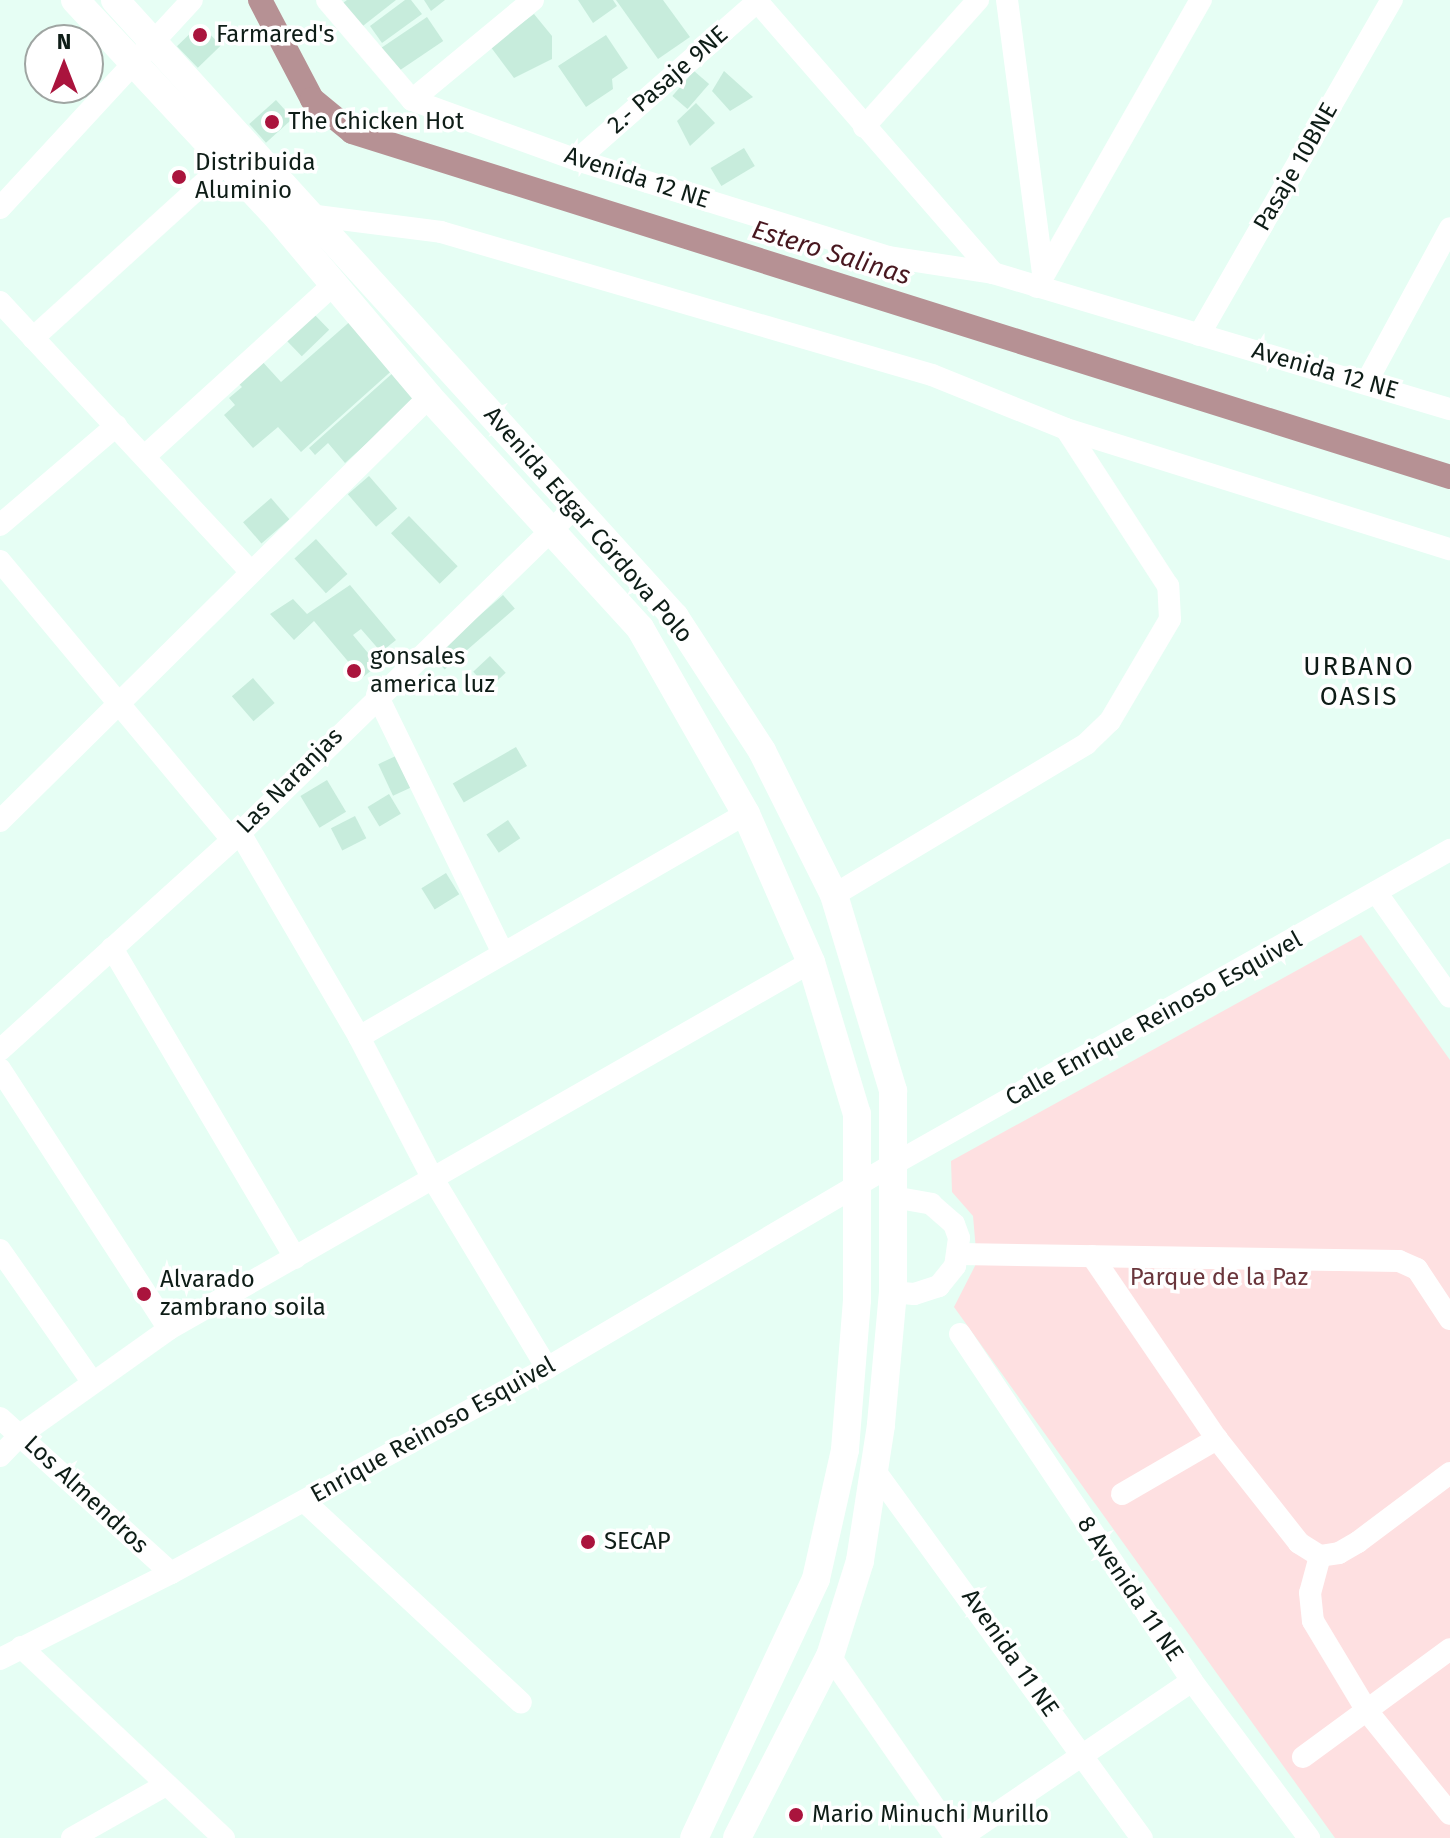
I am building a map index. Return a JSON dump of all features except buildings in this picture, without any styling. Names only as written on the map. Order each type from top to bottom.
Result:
[{"type":"main road","name":"Avenida Edgar Córdova Polo","points":[[75,0],[224,165],[272,211],[429,397],[640,628],[746,814],[811,962],[857,1114],[857,1300],[845,1450],[816,1579],[694,1838]]},
{"type":"main road","name":"Avenida Edgar Córdova Polo","points":[[115,0],[675,617],[762,751],[834,895],[893,1091],[893,1292],[875,1471],[860,1561],[830,1656],[737,1838]]},
{"type":"street","points":[[0,208],[192,0]]},
{"type":"street","name":"Avenida 12 NE","points":[[327,0],[412,100],[577,160],[889,257],[1040,281],[1199,335],[1450,409]]},
{"type":"street","points":[[864,127],[978,0]]},
{"type":"street","points":[[1007,0],[1040,281]]},
{"type":"street","points":[[1040,281],[1201,0]]},
{"type":"street","name":"Pasaje 10BNE","points":[[1199,335],[1392,0]]},
{"type":"street","points":[[757,1],[993,273]]},
{"type":"street","name":"2.- Pasaje 9NE","points":[[577,160],[757,1]]},
{"type":"street","points":[[412,100],[527,2]]},
{"type":"street","points":[[33,338],[224,165]]},
{"type":"street","points":[[272,211],[441,232],[932,375],[1066,429],[1450,549]]},
{"type":"street","points":[[1366,383],[1450,228]]},
{"type":"street","points":[[145,456],[333,285]]},
{"type":"street","points":[[0,302],[249,570]]},
{"type":"street","points":[[0,821],[249,570],[429,397]]},
{"type":"street","points":[[0,525],[116,426]]},
{"type":"street","points":[[834,895],[1086,744],[1110,721],[1170,619],[1168,586],[1066,429]]},
{"type":"street","name":"Las Naranjas","points":[[0,1050],[236,836],[377,695],[575,507]]},
{"type":"street","points":[[0,561],[116,703],[236,836],[359,1037],[433,1179],[547,1368]]},
{"type":"street","points":[[377,695],[503,953]]},
{"type":"street","points":[[359,1037],[746,814]]},
{"type":"street","name":"Calle Enrique Reinoso Esquivel","points":[[858,1189],[892,1165],[1450,850]]},
{"type":"street","points":[[1376,892],[1450,997]]},
{"type":"street","points":[[112,948],[295,1258]]},
{"type":"street","points":[[0,1456],[20,1435],[169,1329],[811,962]]},
{"type":"street","points":[[0,1069],[169,1329]]},
{"type":"street","name":"Enrique Reinoso Esquivel","points":[[0,1659],[171,1573],[547,1368],[858,1189]]},
{"type":"street","points":[[893,1197],[931,1204],[944,1212],[959,1238],[959,1254],[939,1286],[914,1294],[893,1292]]},
{"type":"street","points":[[0,1250],[93,1383]]},
{"type":"street","points":[[959,1254],[1399,1261],[1417,1269],[1450,1319]]},
{"type":"street","points":[[1092,1256],[1217,1439],[1299,1543],[1320,1556],[1339,1553],[1358,1542],[1450,1473]]},
{"type":"street","name":"8 Avenida 11 NE","points":[[960,1334],[1192,1681],[1309,1838]]},
{"type":"street","name":"Los Almendros","points":[[0,1418],[171,1573]]},
{"type":"street","points":[[1122,1494],[1217,1439]]},
{"type":"street","name":"Avenida 11 NE","points":[[875,1471],[1142,1838]]},
{"type":"street","points":[[304,1501],[521,1703]]},
{"type":"street","points":[[1320,1556],[1310,1593],[1313,1621],[1367,1711],[1446,1800]]},
{"type":"street","points":[[21,1647],[164,1786],[224,1838]]},
{"type":"street","points":[[1303,1757],[1450,1649]]},
{"type":"street","points":[[830,1656],[958,1838],[1192,1681]]},
{"type":"street","points":[[72,1838],[164,1786]]},
{"type":"green space","name":"Parque de la Paz","points":[[1361,935],[1450,1060],[1450,1838],[1335,1838],[954,1307],[977,1262],[973,1216],[952,1192],[951,1161]]},
{"type":"waterway","name":"Estero Salinas","points":[[260,0],[312,99],[352,132],[1450,477]]},
{"type":"place","name":"Farmared's","points":[[200,35]]},
{"type":"place","name":"The Chicken Hot","points":[[272,122]]},
{"type":"place","name":"Distribuida Aluminio","points":[[179,177]]},
{"type":"place","name":"gonsales america luz","points":[[354,671]]},
{"type":"place","name":"Alvarado zambrano soila","points":[[144,1294]]},
{"type":"place","name":"SECAP","points":[[588,1542]]},
{"type":"place","name":"Mario Minuchi Murillo","points":[[796,1815]]},
{"type":"district","name":"URBANO OASIS","points":[[1359,682]]}]
